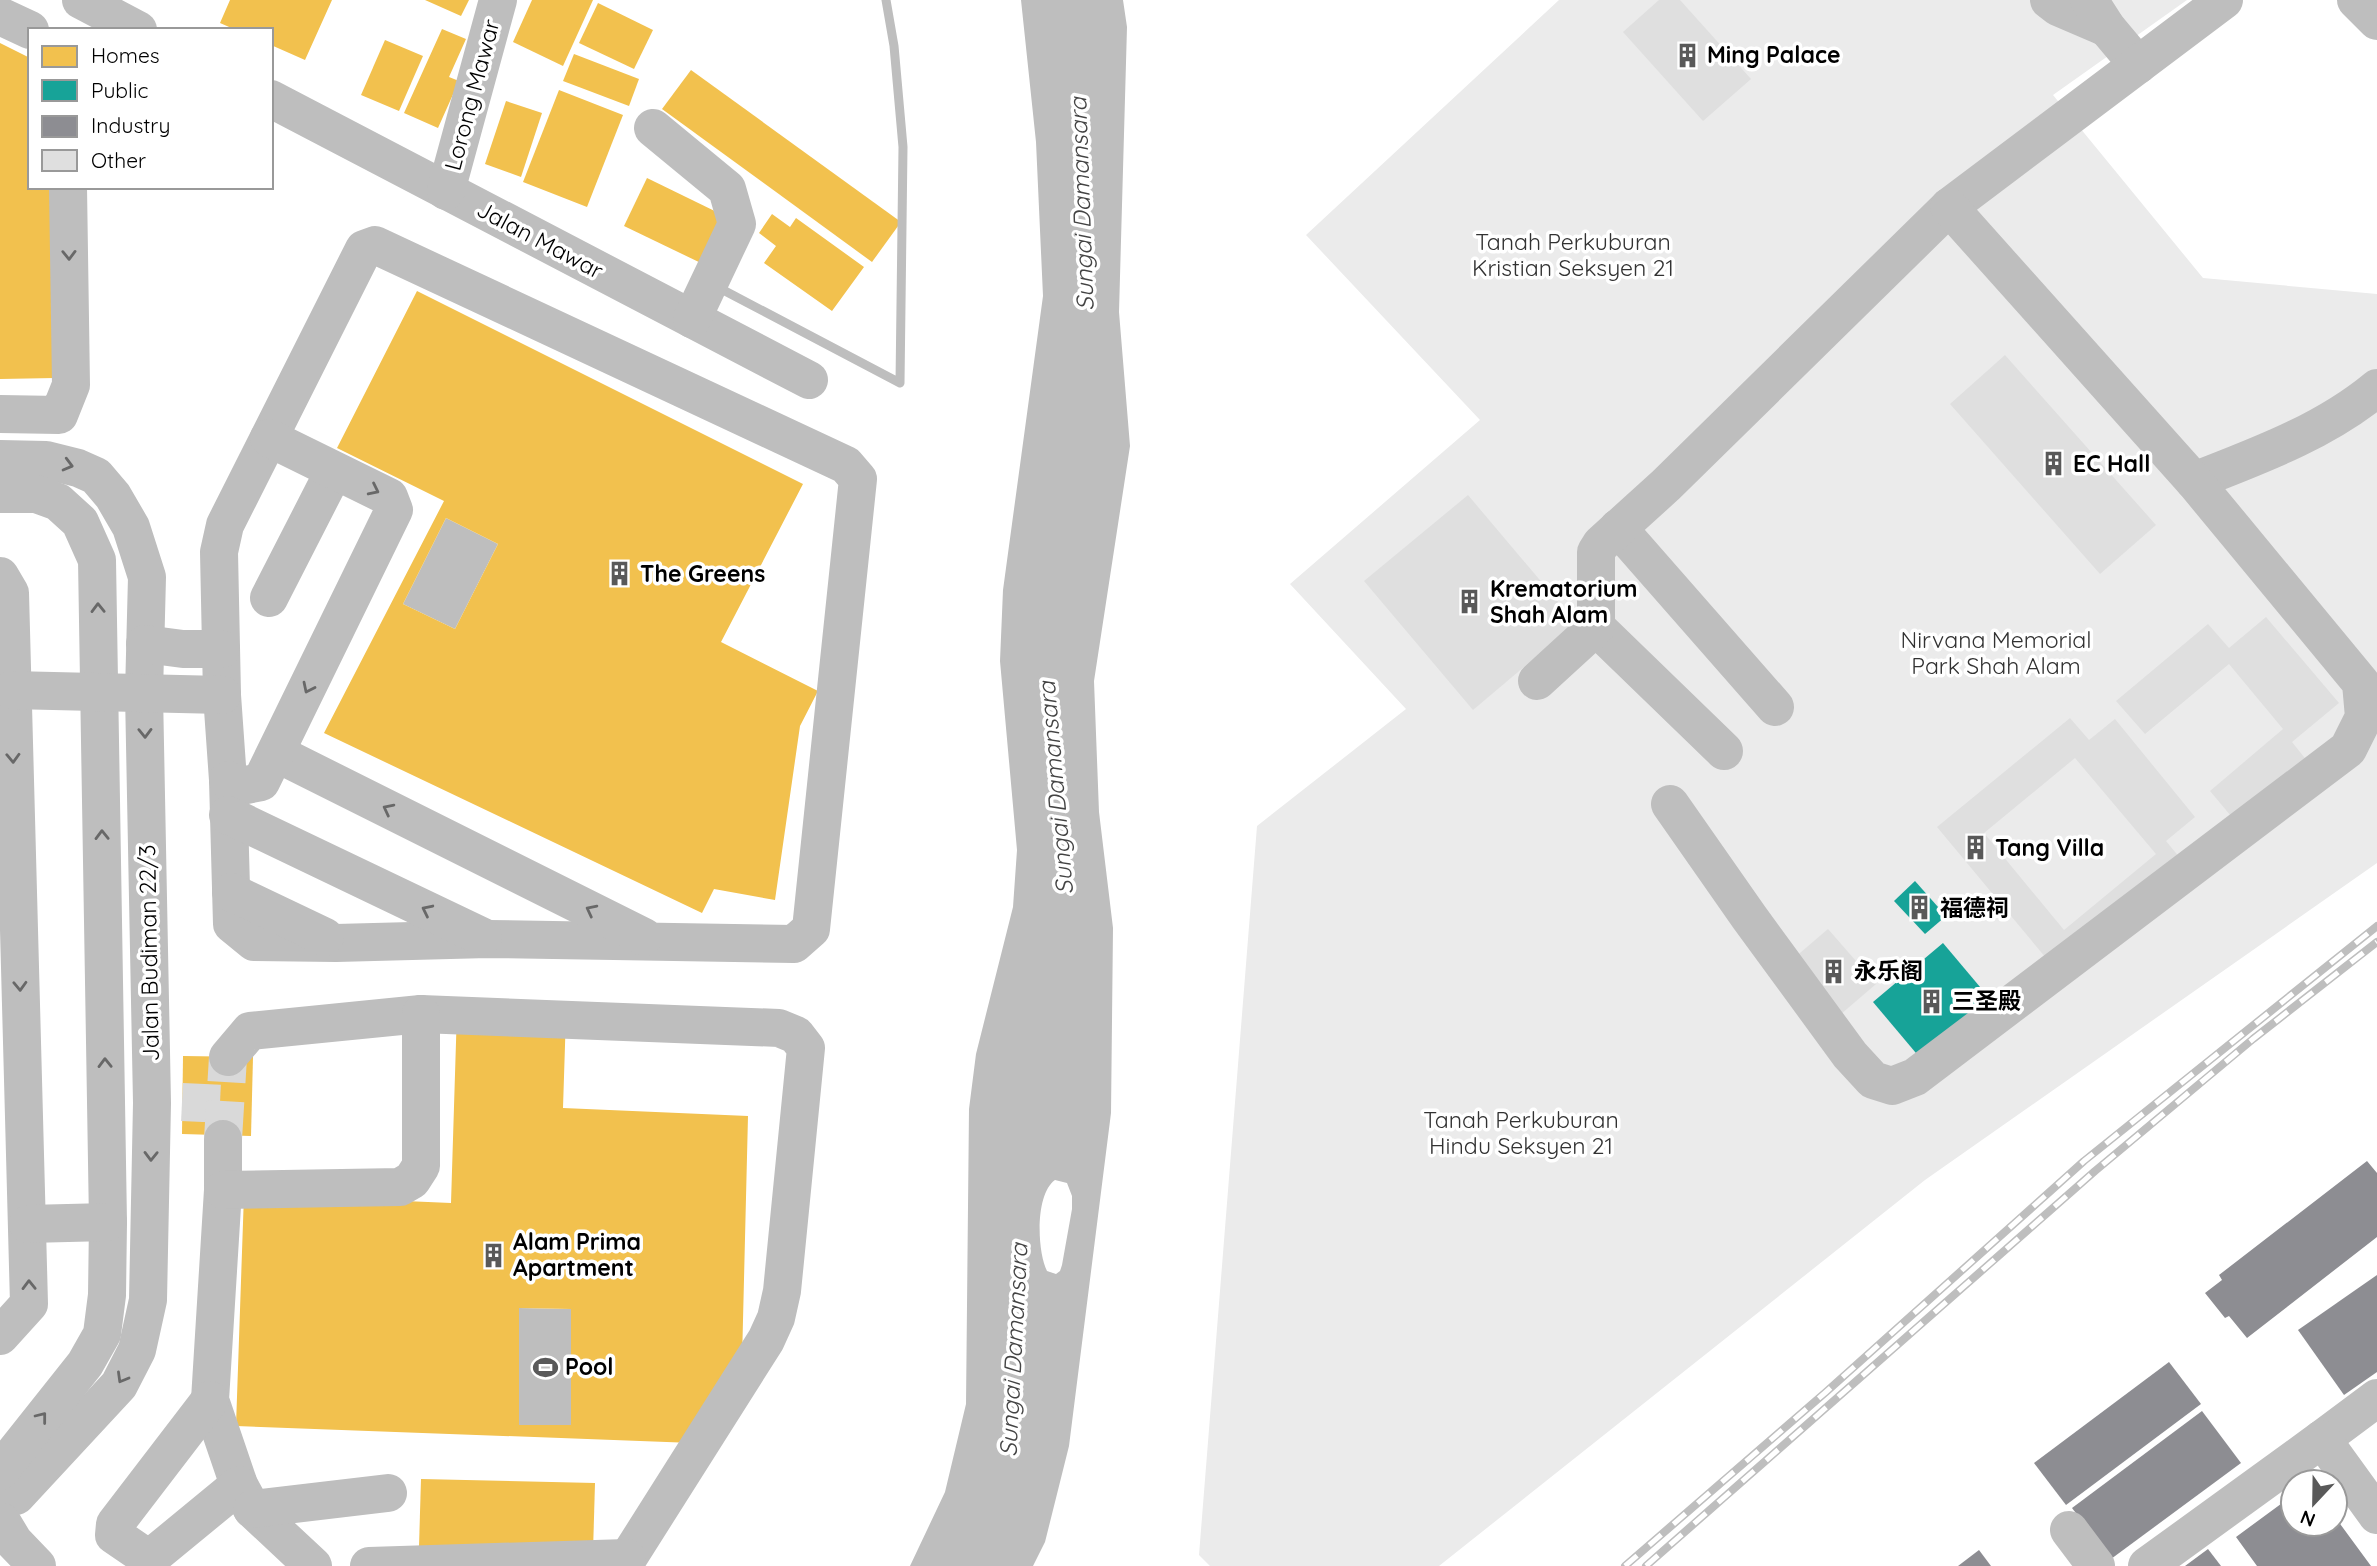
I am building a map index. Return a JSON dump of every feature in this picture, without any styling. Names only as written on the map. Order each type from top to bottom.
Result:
[{"type":"street","points":[[81,0],[134,28]]},
{"type":"street","name":"Lorong Mawar","points":[[446,191],[498,0]]},
{"type":"street","points":[[2049,0],[2058,8],[2098,14],[2138,65]]},
{"type":"street","points":[[1724,751],[1596,626],[1596,552],[1601,544],[1666,485],[1950,207],[2224,0]]},
{"type":"street","points":[[2356,0],[2377,21]]},
{"type":"street","points":[[0,16],[28,29]]},
{"type":"street","name":"Jalan Mawar","points":[[273,100],[809,380]]},
{"type":"street","points":[[653,128],[727,189],[737,224],[692,319]]},
{"type":"street","points":[[0,414],[59,415],[71,385],[68,189]]},
{"type":"street","points":[[1670,803],[1749,918],[1850,1055],[1873,1080],[1892,1086],[1915,1077],[2348,749],[2364,717],[2361,683],[2194,481],[1950,207]]},
{"type":"street","points":[[375,245],[846,465],[858,479],[811,929],[794,944],[488,939],[337,943],[230,892],[221,649],[219,552],[225,525],[364,249],[375,245]]},
{"type":"street","points":[[2194,481],[2269,452],[2352,409],[2377,388]]},
{"type":"street","points":[[228,797],[241,786],[261,782],[394,510],[390,497],[269,438]]},
{"type":"street","name":"Jalan Budiman 22/3","points":[[0,459],[46,460],[78,468],[96,476],[113,496],[131,527],[147,578],[144,693],[167,1103],[148,1300],[137,1350],[120,1385],[4,1498]]},
{"type":"street","points":[[269,598],[334,471]]},
{"type":"street","name":"Jalan Budiman 22/3","points":[[0,494],[36,494],[58,502],[80,522],[97,560],[108,1222],[107,1295],[102,1334],[4,1498]]},
{"type":"street","points":[[1618,528],[1775,707]]},
{"type":"street","points":[[0,576],[10,593],[29,1304],[0,1336]]},
{"type":"street","points":[[1537,681],[1596,626]]},
{"type":"street","points":[[145,643],[183,649],[221,649]]},
{"type":"street","points":[[11,690],[222,695]]},
{"type":"street","points":[[276,753],[652,941]]},
{"type":"street","points":[[228,797],[488,939]]},
{"type":"street","points":[[228,1057],[250,1031],[421,1014],[779,1028],[796,1035],[806,1048],[782,1291],[776,1318],[766,1340],[625,1562],[369,1566]]},
{"type":"street","points":[[223,1190],[400,1187],[412,1180],[421,1166],[421,1014]]},
{"type":"street","points":[[106,1105],[167,1103]]},
{"type":"street","points":[[223,1139],[223,1190],[210,1400],[246,1497],[313,1566]]},
{"type":"street","points":[[28,1224],[108,1222]]},
{"type":"street","points":[[2147,1566],[2377,1398]]},
{"type":"street","points":[[210,1400],[115,1524],[114,1535],[149,1559],[246,1497],[388,1493]]},
{"type":"street","points":[[2322,1439],[2377,1515]]},
{"type":"street","points":[[4,1498],[14,1542],[37,1566]]},
{"type":"street","points":[[2069,1530],[2096,1566]]},
{"type":"green space","points":[[1559,0],[2187,0],[2053,95],[2203,278],[2377,294],[2377,863],[1925,1180],[1439,1566],[1210,1566],[1199,1555],[1257,826],[1406,709],[1290,584],[1480,420],[1306,235]]},
{"type":"water","name":"Sungai Damansara","points":[[1021,0],[1123,0],[1127,27],[1119,312],[1130,446],[1094,681],[1099,812],[1113,928],[1111,1113],[1069,1446],[1045,1542],[1033,1566],[910,1566],[945,1492],[966,1404],[969,1109],[976,1054],[1013,907],[1017,850],[1000,661],[1003,590],[1043,296],[1036,142]],"holes":[[[1055,1180],[1067,1183],[1072,1196],[1072,1209],[1062,1265],[1056,1274],[1047,1271],[1041,1250],[1041,1210],[1044,1197]]]},
{"type":"water","points":[[446,518],[498,544],[455,629],[403,604]]},
{"type":"water","name":"Pool","points":[[519,1308],[571,1309],[571,1425],[519,1425]]},
{"type":"building: Homes","points":[[230,0],[332,0],[305,60],[273,46],[273,28],[231,28],[220,23]]},
{"type":"building: Homes","points":[[425,0],[469,0],[461,16]]},
{"type":"building: Homes","points":[[532,0],[593,0],[563,66],[513,42]]},
{"type":"building: Homes","points":[[598,3],[653,30],[634,69],[579,43]]},
{"type":"building: Homes","points":[[442,29],[466,39],[449,77],[459,81],[438,128],[404,113]]},
{"type":"building: Homes","points":[[385,40],[423,56],[399,111],[361,95]]},
{"type":"building: Homes","points":[[0,43],[28,57],[28,189],[51,189],[55,378],[0,379]]},
{"type":"building: Homes","points":[[574,54],[639,79],[629,106],[563,81]]},
{"type":"building: Homes","points":[[691,70],[901,222],[872,262],[662,109]]},
{"type":"building: Homes","points":[[559,90],[623,115],[587,207],[523,182]]},
{"type":"building: Homes","points":[[506,101],[542,113],[521,177],[485,164]]},
{"type":"building: Homes","points":[[647,178],[729,218],[705,265],[624,226]]},
{"type":"building: Homes","points":[[772,214],[790,227],[796,218],[864,267],[832,311],[764,263],[776,246],[759,233]]},
{"type":"building: Homes","name":"The Greens","points":[[417,291],[803,484],[721,642],[818,691],[800,726],[775,900],[714,889],[702,913],[324,733],[444,501],[337,448]],"holes":[[[446,518],[498,544],[455,629],[403,604]]]},
{"type":"building: Homes","name":"Alam Prima Apartment","points":[[457,1010],[566,1014],[563,1108],[748,1116],[742,1361],[693,1443],[236,1426],[244,1194],[451,1203]],"holes":[[[519,1308],[571,1309],[571,1425],[519,1425]]]},
{"type":"building: Homes","points":[[183,1056],[253,1057],[251,1136],[182,1134]]},
{"type":"building: Homes","points":[[421,1479],[595,1483],[593,1552],[419,1547]]},
{"type":"building: Public","name":"福德祠","points":[[1915,881],[1946,916],[1925,934],[1894,901]]},
{"type":"building: Public","name":"三圣殿","points":[[1943,943],[1991,1000],[1921,1059],[1873,1002]]},
{"type":"building: Industry","points":[[2367,1161],[2377,1173],[2377,1237],[2247,1338],[2229,1316],[2225,1318],[2205,1293],[2222,1280],[2219,1275]]},
{"type":"building: Industry","points":[[2377,1275],[2377,1372],[2344,1395],[2298,1330]]},
{"type":"building: Industry","points":[[2169,1362],[2201,1404],[2066,1505],[2034,1463]]},
{"type":"building: Industry","points":[[2202,1411],[2241,1463],[2111,1559],[2072,1508]]},
{"type":"building: Industry","points":[[2279,1505],[2279,1538],[2349,1536],[2371,1566],[2257,1566],[2236,1537]]},
{"type":"building: Industry","points":[[2208,1549],[2221,1566],[2185,1566]]},
{"type":"building: Industry","points":[[1979,1550],[1991,1566],[1958,1566]]},
{"type":"building: Other","name":"Ming Palace","points":[[1659,0],[1680,0],[1751,79],[1703,121],[1623,32]]},
{"type":"building: Other","name":"EC Hall","points":[[2005,355],[2156,525],[2100,574],[1950,404]]},
{"type":"building: Other","name":"Krematorium Shah Alam","points":[[1468,495],[1576,623],[1473,710],[1364,581]]},
{"type":"building: Other","points":[[2266,617],[2339,703],[2292,742],[2308,762],[2236,822],[2210,791],[2283,729],[2229,664],[2145,734],[2116,701],[2208,624],[2229,648]]},
{"type":"building: Other","name":"Tang Villa","points":[[2070,718],[2089,740],[2115,719],[2195,817],[2166,841],[2185,864],[2056,970],[1937,827]],"holes":[[[2075,758],[2156,854],[2064,930],[1984,833]]]},
{"type":"building: Other","name":"永乐阁","points":[[1828,929],[1876,984],[1841,1014],[1793,959]]},
{"type":"waterway","points":[[725,291],[900,383],[903,147],[894,46],[886,0]]},
{"type":"tunnel","points":[[223,1139],[228,1057]]},
{"type":"tunnel","points":[[182,1102],[224,1104]]},
{"type":"railway","points":[[1625,1566],[1826,1392],[2084,1161],[2377,926]]},
{"type":"railway","points":[[1646,1566],[2095,1171],[2253,1039],[2377,942]]},
{"type":"place","name":"Ming Palace","points":[[1687,55]]},
{"type":"place","name":"EC Hall","points":[[2053,464]]},
{"type":"place","name":"The Greens","points":[[620,574]]},
{"type":"place","name":"Krematorium Shah Alam","points":[[1470,602]]},
{"type":"place","name":"Tang Villa","points":[[1975,848]]},
{"type":"place","name":"福德祠","points":[[1920,908]]},
{"type":"place","name":"永乐阁","points":[[1834,971]]},
{"type":"place","name":"三圣殿","points":[[1932,1001]]},
{"type":"place","name":"Alam Prima Apartment","points":[[493,1255]]},
{"type":"place","name":"Pool","points":[[545,1367]]},
{"type":"park label","name":"Tanah Perkuburan Kristian Seksyen 21","points":[[1573,255]]},
{"type":"park label","name":"Nirvana Memorial Park Shah Alam","points":[[1996,653]]},
{"type":"park label","name":"Tanah Perkuburan Hindu Seksyen 21","points":[[1521,1133]]}]
